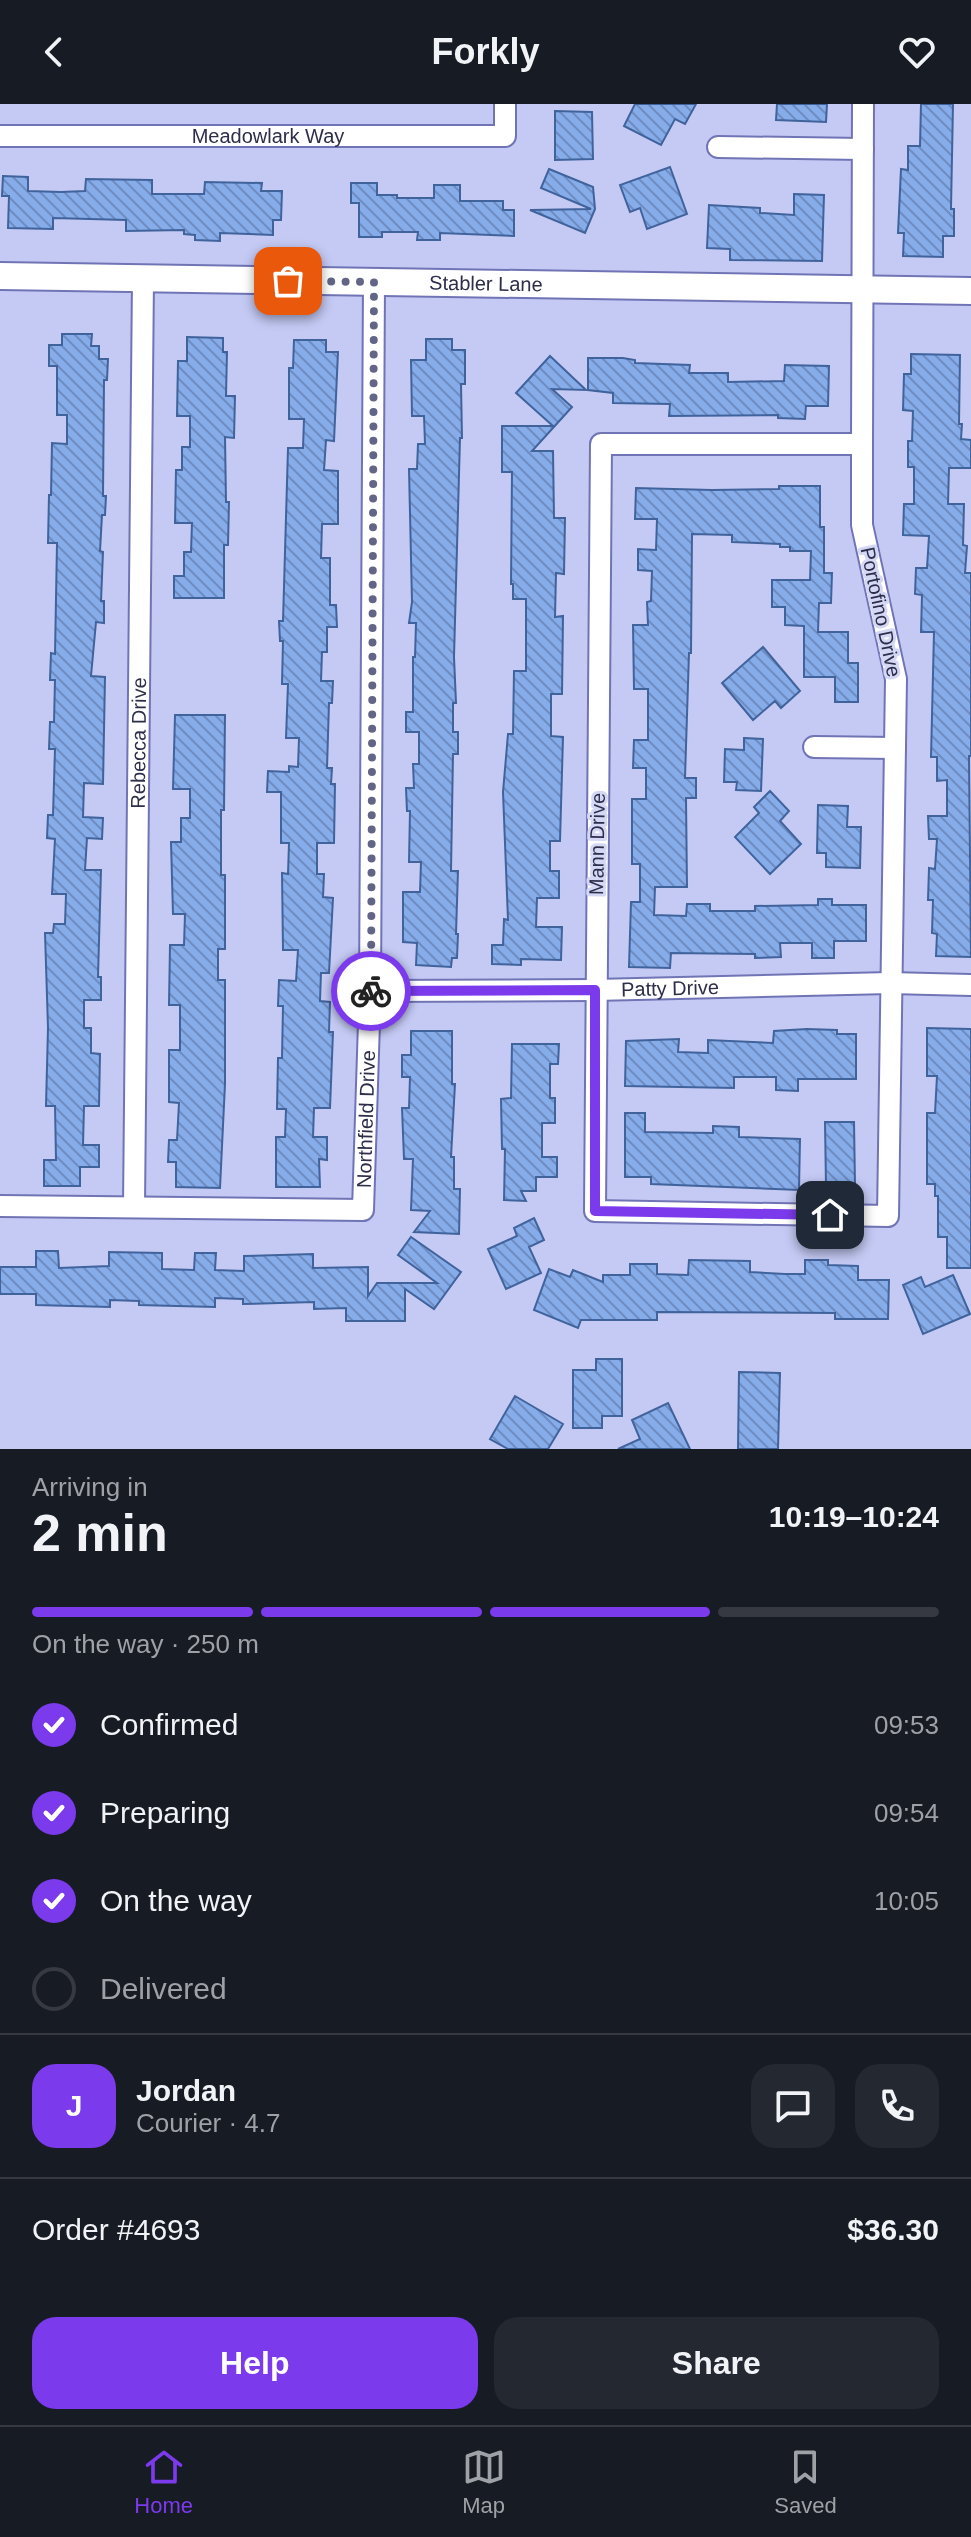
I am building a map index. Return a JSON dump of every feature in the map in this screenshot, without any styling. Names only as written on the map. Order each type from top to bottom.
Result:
[{"type":"street","name":"Meadowlark Way","points":[[0,136],[505,136],[505,104]]},
{"type":"street","name":"Portofino Drive","points":[[863,104],[860,495],[862,525],[896,679],[888,1216]]},
{"type":"street","points":[[718,147],[863,149]]},
{"type":"street","name":"Stabler Lane","points":[[0,276],[971,291]]},
{"type":"street","name":"Rebecca Drive","points":[[134,1207],[143,278]]},
{"type":"street","name":"Northfield Drive","points":[[0,1206],[363,1210],[370,991],[374,282]]},
{"type":"street","name":"Mann Drive","points":[[862,444],[601,444],[595,1211],[888,1216]]},
{"type":"street","points":[[814,747],[895,748]]},
{"type":"street","name":"Patty Drive","points":[[370,991],[595,990],[890,983],[971,985]]},
{"type":"building","points":[[635,104],[696,104],[685,124],[675,119],[661,145],[624,126]]},
{"type":"building","points":[[777,104],[827,104],[826,122],[776,120]]},
{"type":"building","points":[[921,104],[953,104],[951,209],[954,209],[954,236],[943,236],[943,257],[903,256],[904,233],[898,233],[901,169],[908,170],[908,146],[920,146]]},
{"type":"building","points":[[555,111],[592,112],[593,159],[555,160]]},
{"type":"building","points":[[670,167],[687,214],[647,229],[640,208],[630,212],[620,185]]},
{"type":"building","points":[[549,169],[593,187],[595,209],[585,233],[530,210],[591,209],[541,188]]},
{"type":"building","points":[[3,176],[28,177],[28,191],[61,192],[85,191],[86,179],[152,180],[152,194],[204,194],[205,182],[262,183],[261,191],[282,191],[281,220],[273,220],[273,235],[220,233],[220,241],[195,240],[195,235],[184,234],[184,230],[126,231],[126,220],[53,218],[53,229],[8,228],[9,196],[2,196]]},
{"type":"building","points":[[351,183],[377,183],[377,195],[397,195],[397,198],[434,198],[434,185],[460,185],[460,201],[503,201],[503,210],[514,210],[514,236],[440,233],[440,240],[417,240],[418,232],[382,232],[382,237],[359,237],[359,203],[351,203]]},
{"type":"building","points":[[794,194],[824,195],[822,261],[730,260],[730,249],[707,248],[709,205],[760,208],[760,213],[794,215]]},
{"type":"building","points":[[62,334],[92,334],[91,346],[99,346],[99,359],[108,359],[107,380],[104,380],[103,496],[106,496],[100,551],[103,552],[101,601],[104,601],[104,623],[96,622],[91,676],[105,677],[103,784],[84,783],[83,817],[103,818],[102,839],[87,838],[85,870],[101,870],[98,977],[101,977],[101,1000],[84,1000],[84,1028],[91,1028],[91,1053],[100,1054],[99,1106],[84,1106],[83,1145],[99,1145],[99,1167],[80,1167],[80,1186],[44,1186],[44,1160],[56,1160],[55,1106],[46,1106],[48,1028],[45,933],[53,933],[54,924],[65,924],[66,894],[52,894],[55,839],[47,838],[48,815],[53,815],[55,749],[49,749],[50,722],[54,722],[55,680],[50,680],[51,653],[55,654],[57,543],[48,543],[49,495],[52,443],[67,444],[67,415],[57,415],[57,366],[49,366],[49,345],[62,345]]},
{"type":"building","points":[[187,337],[223,338],[223,352],[227,352],[226,396],[235,396],[234,438],[225,437],[226,502],[229,502],[228,545],[224,545],[224,598],[174,598],[174,576],[184,576],[184,552],[191,552],[192,523],[175,523],[176,470],[182,470],[182,447],[190,447],[190,416],[177,416],[178,361],[187,361]]},
{"type":"building","points":[[426,339],[452,339],[452,350],[465,350],[465,384],[461,384],[454,657],[456,703],[453,703],[453,732],[458,732],[458,754],[453,754],[451,871],[458,871],[458,934],[457,958],[452,958],[451,967],[416,965],[417,943],[403,942],[403,892],[420,892],[421,862],[409,862],[410,811],[407,811],[406,788],[414,788],[413,764],[419,764],[419,732],[406,732],[406,712],[413,712],[416,623],[409,623],[412,602],[409,469],[417,469],[418,444],[425,444],[424,416],[412,416],[411,360],[426,360]]},
{"type":"building","points":[[294,340],[326,340],[326,352],[338,352],[334,441],[326,440],[324,470],[338,471],[338,524],[322,524],[321,558],[330,558],[330,605],[336,605],[337,627],[327,627],[327,652],[322,652],[321,681],[333,681],[332,703],[329,703],[327,768],[332,768],[331,784],[335,784],[334,843],[317,843],[317,874],[324,874],[323,897],[333,898],[329,973],[321,973],[320,1001],[330,1002],[329,1032],[333,1032],[330,1108],[314,1108],[313,1137],[327,1137],[327,1160],[319,1159],[320,1187],[276,1187],[276,1137],[285,1137],[286,1109],[277,1109],[283,1006],[278,1006],[279,980],[296,981],[298,950],[283,950],[282,873],[288,874],[289,843],[281,843],[281,792],[267,792],[268,771],[289,772],[289,766],[298,767],[299,738],[286,738],[288,684],[282,684],[283,641],[280,641],[279,621],[283,621],[288,448],[303,448],[304,419],[289,419],[289,368],[293,368]]},
{"type":"building","points":[[911,354],[960,355],[959,424],[962,424],[961,439],[971,440],[971,468],[949,468],[948,504],[964,504],[965,573],[971,573],[971,957],[936,956],[937,934],[932,933],[933,900],[928,900],[929,868],[935,869],[937,839],[929,839],[928,816],[947,816],[947,780],[937,781],[937,757],[931,757],[934,632],[921,632],[922,595],[915,594],[916,568],[927,568],[929,536],[903,535],[904,504],[914,504],[914,467],[908,467],[913,411],[903,410],[904,374],[911,374]]},
{"type":"building","points":[[550,356],[586,390],[552,389],[572,407],[532,451],[553,451],[554,518],[565,518],[564,574],[556,573],[555,617],[563,616],[562,694],[551,694],[551,736],[563,737],[560,841],[550,841],[550,871],[559,871],[559,898],[537,898],[536,927],[562,927],[561,960],[521,959],[521,965],[492,964],[492,945],[503,945],[504,919],[508,920],[503,792],[508,734],[513,734],[514,671],[526,671],[526,599],[513,599],[512,472],[502,472],[502,426],[553,426],[516,393]]},
{"type":"building","points":[[588,358],[690,365],[689,373],[728,373],[728,382],[784,381],[785,365],[829,366],[828,406],[806,406],[805,419],[778,418],[778,415],[669,416],[670,404],[613,403],[613,393],[588,390]]},
{"type":"building","points":[[779,486],[820,486],[824,573],[832,573],[831,603],[819,603],[818,632],[848,632],[848,663],[858,663],[858,702],[835,702],[835,677],[804,677],[804,626],[785,625],[785,607],[772,607],[772,580],[810,580],[811,551],[790,551],[790,547],[780,547],[780,544],[732,542],[732,535],[692,534],[691,653],[685,778],[696,778],[696,798],[686,798],[687,887],[655,887],[654,915],[686,916],[687,904],[710,904],[710,911],[755,911],[755,906],[818,905],[818,899],[832,899],[832,905],[866,905],[866,941],[834,941],[834,958],[812,958],[812,943],[780,943],[781,957],[671,953],[670,968],[629,967],[631,902],[640,902],[640,864],[632,864],[632,799],[646,799],[646,768],[633,768],[634,740],[648,740],[648,689],[634,689],[633,625],[648,625],[647,602],[651,601],[652,571],[638,570],[638,549],[656,550],[657,519],[635,519],[636,488],[712,490],[779,489]]},
{"type":"building","points":[[763,647],[800,691],[781,708],[775,701],[753,720],[722,683]]},
{"type":"building","points":[[175,715],[225,715],[221,875],[225,875],[225,949],[218,949],[218,980],[225,980],[225,1084],[220,1188],[176,1187],[176,1162],[168,1162],[169,1140],[177,1140],[179,1103],[169,1102],[169,1050],[180,1050],[180,1005],[169,1005],[170,945],[184,945],[185,914],[173,914],[171,842],[181,842],[181,818],[190,818],[190,789],[173,789]]},
{"type":"building","points":[[744,738],[763,739],[761,791],[736,790],[737,782],[724,782],[725,749],[744,750]]},
{"type":"building","points":[[770,791],[789,811],[780,821],[801,844],[770,874],[735,837],[759,813],[754,807]]},
{"type":"building","points":[[818,805],[848,806],[847,827],[861,827],[860,868],[826,867],[826,853],[817,853]]},
{"type":"building","points":[[927,1028],[971,1029],[971,1268],[947,1268],[947,1237],[938,1237],[938,1196],[935,1196],[935,1184],[927,1184],[927,1113],[935,1113],[937,1076],[927,1076]]},
{"type":"building","points":[[807,1029],[856,1034],[856,1079],[798,1079],[798,1091],[776,1090],[776,1077],[734,1077],[734,1088],[625,1086],[626,1041],[679,1039],[678,1052],[708,1053],[708,1040],[773,1043],[774,1031]]},
{"type":"building","points":[[411,1031],[452,1031],[452,1084],[455,1084],[451,1157],[454,1157],[454,1189],[460,1189],[459,1234],[414,1232],[430,1211],[411,1210],[413,1159],[404,1159],[402,1108],[409,1108],[410,1077],[402,1077],[402,1055],[411,1055]]},
{"type":"building","points":[[512,1044],[559,1044],[558,1064],[550,1064],[550,1098],[555,1098],[555,1123],[542,1123],[542,1157],[557,1157],[557,1177],[536,1177],[536,1191],[521,1191],[526,1201],[504,1200],[505,1149],[502,1149],[501,1099],[511,1098]]},
{"type":"building","points":[[625,1113],[645,1113],[645,1132],[713,1133],[713,1126],[739,1127],[739,1137],[800,1139],[799,1190],[651,1184],[651,1177],[625,1177]]},
{"type":"building","points":[[825,1122],[854,1122],[855,1186],[826,1186]]},
{"type":"building","points":[[534,1218],[544,1240],[529,1247],[541,1273],[506,1289],[488,1249],[517,1236],[514,1228]]},
{"type":"building","points":[[411,1237],[461,1272],[434,1309],[405,1289],[405,1321],[346,1321],[346,1308],[314,1309],[314,1302],[243,1304],[243,1299],[215,1298],[215,1307],[139,1305],[139,1301],[110,1300],[110,1307],[36,1305],[36,1294],[0,1294],[0,1267],[36,1267],[36,1251],[58,1251],[59,1268],[109,1266],[109,1252],[162,1253],[162,1269],[194,1270],[195,1253],[216,1253],[215,1270],[244,1271],[244,1256],[313,1254],[313,1268],[368,1267],[368,1296],[377,1283],[437,1283],[398,1255]]},
{"type":"building","points":[[689,1260],[750,1261],[750,1272],[785,1274],[805,1274],[805,1260],[828,1260],[828,1265],[858,1266],[858,1280],[889,1280],[888,1319],[835,1319],[835,1313],[657,1312],[657,1320],[581,1320],[578,1328],[534,1310],[549,1269],[570,1277],[573,1270],[603,1282],[603,1275],[630,1275],[630,1264],[657,1264],[657,1274],[688,1275]]},
{"type":"building","points":[[953,1275],[970,1314],[923,1334],[903,1285],[921,1277],[925,1287]]},
{"type":"building","points":[[596,1359],[622,1359],[622,1416],[602,1416],[602,1428],[573,1428],[573,1370],[596,1370]]},
{"type":"building","points":[[739,1372],[780,1373],[778,1449],[738,1449]]},
{"type":"building","points":[[515,1396],[563,1424],[548,1449],[508,1449],[490,1439]]},
{"type":"building","points":[[668,1403],[690,1449],[618,1449],[640,1439],[632,1420]]},
{"type":"way so far","points":[[288,281],[374,282],[371,991]]},
{"type":"route","points":[[371,991],[595,990],[595,1211],[830,1215]]}]
